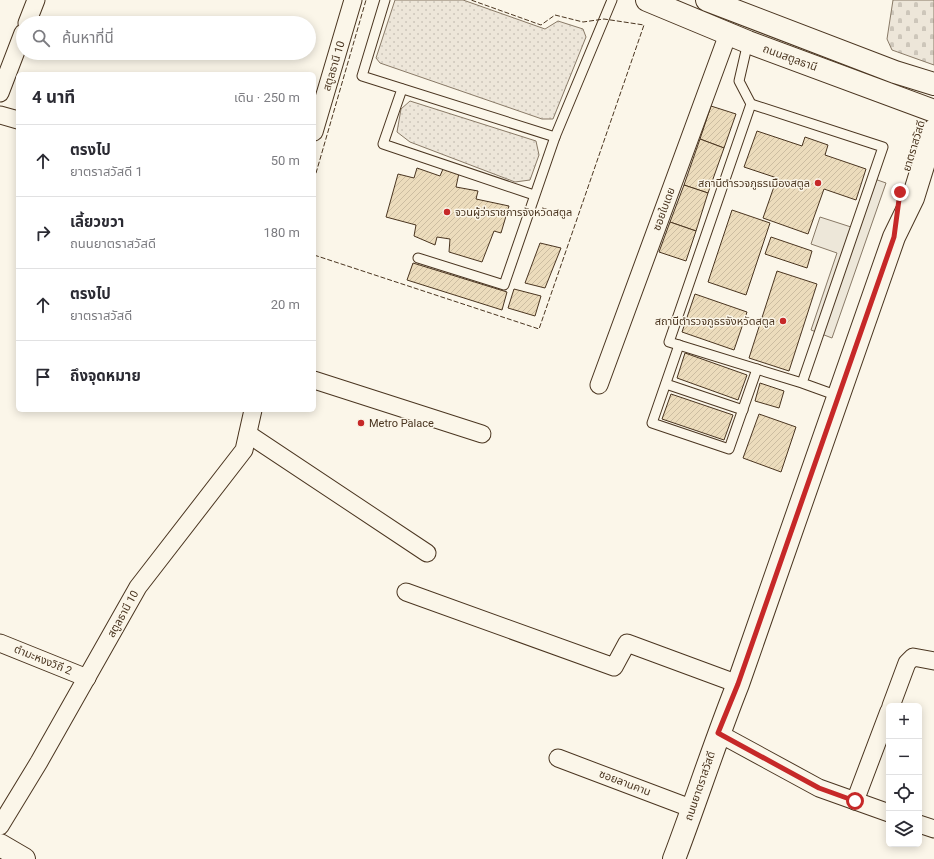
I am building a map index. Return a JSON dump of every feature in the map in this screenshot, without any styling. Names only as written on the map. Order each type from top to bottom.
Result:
[{"type":"main road","name":"ถนนสตูลธานี","points":[[647,0],[748,42],[930,110]]},
{"type":"main road","points":[[707,0],[896,72],[934,84]]},
{"type":"main road","name":"ยาตราสวัสดี","points":[[894,237],[900,192],[930,110],[934,84]]},
{"type":"main road","name":"ยาตราสวัสดี","points":[[894,237],[913,198],[934,130]]},
{"type":"main road","name":"ถนนยาตราสวัสดี","points":[[674,859],[693,809],[718,733],[738,684],[894,237]]},
{"type":"main road","points":[[0,845],[24,859]]},
{"type":"street","points":[[30,16],[36,0]]},
{"type":"street","name":"สตูลธานี 10","points":[[316,125],[353,0]]},
{"type":"street","name":"ซอยใบเดย","points":[[599,385],[728,34]]},
{"type":"street","points":[[0,93],[16,51]]},
{"type":"street","points":[[0,116],[16,120]]},
{"type":"street","points":[[316,381],[482,434]]},
{"type":"street","name":"สตูลธานี 10","points":[[0,826],[87,678],[138,587],[244,450],[253,412]]},
{"type":"street","points":[[248,434],[427,553]]},
{"type":"street","points":[[406,592],[614,667],[627,643],[738,684]]},
{"type":"street","name":"ตำมะหงงวิถี 2","points":[[0,643],[87,678]]},
{"type":"street","points":[[892,703],[907,663],[913,657],[934,661]]},
{"type":"street","points":[[855,801],[886,718]]},
{"type":"street","points":[[718,733],[819,788],[886,812]]},
{"type":"street","name":"ซอยลานคาน","points":[[558,758],[693,809]]},
{"type":"street","points":[[922,825],[934,829]]},
{"type":"lane","points":[[385,0],[362,76],[555,137]]},
{"type":"lane","points":[[418,258],[504,285],[555,137],[612,0]]},
{"type":"lane","points":[[748,42],[739,80],[751,104],[883,147],[802,383]]},
{"type":"lane","points":[[402,89],[383,144],[534,195]]},
{"type":"lane","points":[[751,104],[669,342],[802,383],[838,396]]},
{"type":"lane","points":[[679,345],[652,423],[729,449],[757,369]]},
{"type":"lane","points":[[666,384],[742,410]]},
{"type":"green space","points":[[395,0],[463,0],[545,29],[558,21],[583,29],[586,37],[553,119],[542,119],[380,63],[376,58]]},
{"type":"green space","points":[[893,0],[934,0],[934,65],[892,50],[887,39]]},
{"type":"green space","points":[[410,101],[536,141],[539,155],[530,180],[515,182],[410,142],[397,132],[401,109]]},
{"type":"shaded area","points":[[869,177],[886,183],[832,338],[811,330],[837,253],[811,244],[820,217],[851,227]]},
{"type":"building","points":[[711,106],[736,114],[724,148],[700,139]]},
{"type":"building","name":"สถานีตำรวจภูธรเมืองสตูล","points":[[757,131],[802,146],[805,137],[828,145],[825,155],[866,169],[856,200],[824,189],[808,234],[763,218],[777,178],[744,167]]},
{"type":"building","points":[[700,139],[724,148],[708,193],[684,185]]},
{"type":"building","name":"จวนผู้ว่าราชการจังหวัดสตูล","points":[[417,168],[440,176],[443,169],[459,173],[456,187],[478,191],[476,199],[509,206],[501,233],[494,231],[482,262],[449,252],[450,239],[437,237],[435,245],[414,236],[416,225],[386,217],[398,174],[414,178]]},
{"type":"building","points":[[684,185],[708,193],[696,231],[670,222]]},
{"type":"building","points":[[732,210],[770,223],[746,295],[708,282]]},
{"type":"building","points":[[670,222],[696,231],[686,261],[659,252]]},
{"type":"building","points":[[771,237],[812,251],[807,268],[765,254]]},
{"type":"building","points":[[540,243],[561,248],[545,288],[525,283]]},
{"type":"building","points":[[413,263],[507,292],[502,310],[407,280]]},
{"type":"building","name":"สถานีตำรวจภูธรจังหวัดสตูล","points":[[777,271],[817,284],[789,371],[749,358]]},
{"type":"building","points":[[514,289],[541,296],[535,316],[508,308]]},
{"type":"building","points":[[695,294],[747,312],[734,350],[682,332]]},
{"type":"building","points":[[685,353],[747,375],[738,400],[677,378]]},
{"type":"building","points":[[760,383],[784,391],[779,408],[755,401]]},
{"type":"building","points":[[671,394],[733,415],[724,440],[662,419]]},
{"type":"building","points":[[759,414],[796,427],[781,472],[743,458]]},
{"type":"fence","points":[[316,173],[366,0]]},
{"type":"fence","points":[[316,256],[539,329],[644,25],[604,19],[583,22],[555,15],[541,25],[471,0]]},
{"type":"place","name":"สถานีตำรวจภูธรเมืองสตูล","points":[[818,183]]},
{"type":"place","name":"จวนผู้ว่าราชการจังหวัดสตูล","points":[[447,212]]},
{"type":"place","name":"สถานีตำรวจภูธรจังหวัดสตูล","points":[[783,321]]},
{"type":"place","name":"Metro Palace","points":[[361,423]]},
{"type":"route","points":[[855,801],[819,788],[718,733],[738,684],[894,237],[900,192]]}]
